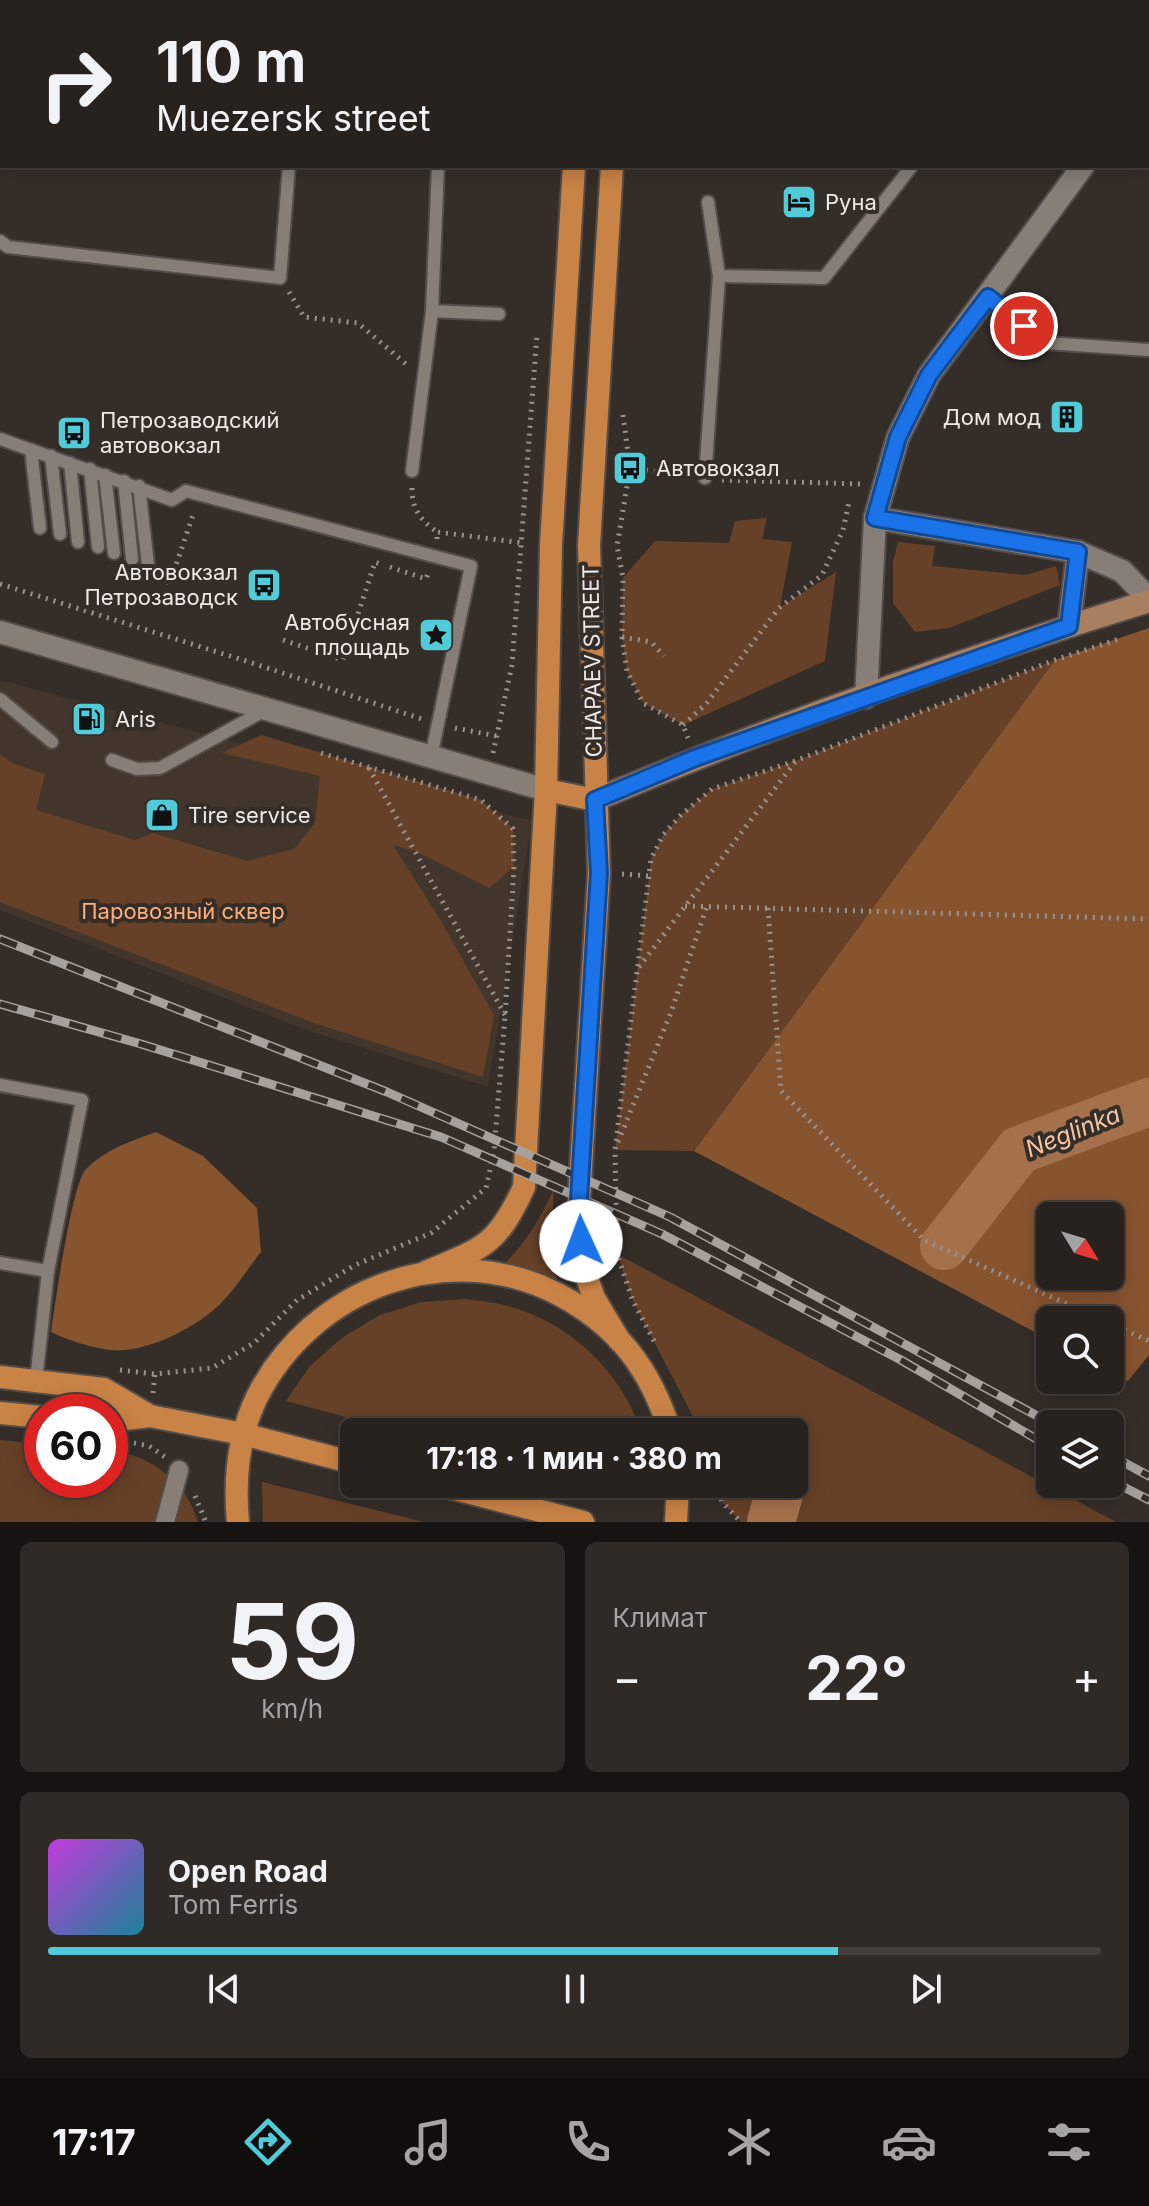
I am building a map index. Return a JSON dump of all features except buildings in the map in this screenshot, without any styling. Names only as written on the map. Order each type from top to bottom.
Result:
[{"type":"main road","name":"CHAPAEV STREET","points":[[238,1522],[237,1463],[243,1434],[256,1400],[274,1367],[297,1339],[315,1322],[356,1295],[390,1280],[426,1272],[489,1242],[508,1221],[524,1187],[546,790],[551,545],[574,168]]},
{"type":"main road","name":"CHAPAEV STREET","points":[[612,168],[589,545],[599,873],[578,1216],[583,1266],[594,1298],[619,1340],[648,1379],[666,1418]]},
{"type":"main road","points":[[546,790],[595,800],[695,758],[1149,600]]},
{"type":"main road","name":"CHAPAEV STREET","points":[[426,1272],[486,1272],[517,1278],[572,1302],[597,1319],[619,1340]]},
{"type":"main road","points":[[0,1377],[104,1389],[150,1416]]},
{"type":"main road","points":[[0,1413],[24,1415]]},
{"type":"main road","points":[[128,1419],[150,1416],[243,1434],[340,1459]]},
{"type":"main road","points":[[490,1498],[583,1522]]},
{"type":"main road","points":[[676,1522],[677,1498]]},
{"type":"street","points":[[866,697],[875,518],[898,437],[929,375],[1082,168]]},
{"type":"street","points":[[875,518],[1078,552],[1122,571],[1149,600]]},
{"type":"street","points":[[1069,626],[1078,552]]},
{"type":"street","points":[[0,632],[546,790]]},
{"type":"street","points":[[165,1522],[179,1470]]},
{"type":"lane","points":[[0,241],[8,247],[280,278],[289,168]]},
{"type":"lane","points":[[412,471],[432,311],[438,168]]},
{"type":"lane","points":[[719,276],[824,278],[910,168]]},
{"type":"lane","points":[[705,478],[719,276],[708,202]]},
{"type":"lane","points":[[988,297],[1046,343],[1149,350]]},
{"type":"lane","points":[[432,311],[499,314]]},
{"type":"lane","points":[[0,439],[172,500],[186,491],[471,566],[431,757]]},
{"type":"lane","points":[[31,450],[40,528]]},
{"type":"lane","points":[[51,456],[60,534]]},
{"type":"lane","points":[[70,463],[78,542]]},
{"type":"lane","points":[[90,469],[98,547]]},
{"type":"lane","points":[[105,475],[114,553]]},
{"type":"lane","points":[[124,481],[132,559]]},
{"type":"lane","points":[[139,486],[148,565]]},
{"type":"lane","points":[[0,699],[52,742]]},
{"type":"lane","points":[[112,760],[137,769],[160,768],[267,709]]},
{"type":"lane","points":[[0,1085],[82,1100],[48,1271],[36,1381]]},
{"type":"lane","points":[[0,1263],[48,1271]]},
{"type":"path","points":[[280,278],[304,317],[358,323],[425,380]]},
{"type":"path","points":[[481,800],[512,665],[538,323]]},
{"type":"path","points":[[621,407],[630,468],[617,546],[623,578],[622,637],[627,671],[643,703],[683,725],[695,758],[712,789]]},
{"type":"path","points":[[630,468],[756,482],[862,484]]},
{"type":"path","points":[[412,471],[412,504],[420,520],[437,532]]},
{"type":"path","points":[[683,725],[706,704],[779,608],[822,575],[843,530],[849,502]]},
{"type":"path","points":[[170,583],[196,504]]},
{"type":"path","points":[[0,584],[437,725],[497,736]]},
{"type":"path","points":[[660,1352],[633,1301],[617,1254],[615,1150],[651,859],[663,835],[712,789],[795,761],[1055,660],[1136,633]]},
{"type":"path","points":[[622,637],[651,642],[664,656]]},
{"type":"path","points":[[283,640],[343,660]]},
{"type":"path","points":[[109,1368],[155,1374],[212,1368],[254,1343],[297,1300],[355,1265],[431,1233],[486,1188],[494,1151],[505,1016],[514,867],[513,829],[481,800],[315,751]]},
{"type":"path","points":[[638,969],[795,761]]},
{"type":"path","points":[[369,767],[505,1016]]},
{"type":"path","points":[[685,906],[1149,919]]},
{"type":"path","points":[[615,1150],[670,1015],[707,906]]},
{"type":"path","points":[[768,908],[781,1091],[924,1240],[1072,1306]]},
{"type":"path","points":[[1124,1329],[1149,1341]]},
{"type":"path","points":[[686,1404],[694,1418]]},
{"type":"path","points":[[128,1441],[149,1446],[179,1470]]},
{"type":"path","points":[[721,1498],[741,1522]]},
{"type":"shaded area","points":[[1149,628],[1149,1355],[1128,1381],[1124,1379],[1124,1306],[1036,1306],[1036,1333],[694,1151],[1055,660]]},
{"type":"shaded area","points":[[0,680],[532,821],[488,1087],[306,1030],[0,910]]},
{"type":"shaded area","points":[[156,1132],[203,1156],[257,1208],[261,1252],[233,1290],[212,1311],[186,1329],[155,1343],[139,1348],[110,1350],[51,1332],[75,1197],[86,1169],[110,1151]]},
{"type":"green space","points":[[767,518],[762,539],[792,542],[780,607],[836,572],[825,661],[683,725],[643,703],[627,671],[622,637],[623,578],[655,541],[729,543],[735,521]]},
{"type":"green space","points":[[898,542],[935,546],[932,566],[1026,575],[1056,566],[1060,585],[949,628],[915,632],[893,603],[893,562]]},
{"type":"green space","points":[[1055,660],[694,1151],[615,1150],[651,859],[663,835],[712,789],[795,761]]},
{"type":"green space","name":"Паровозный сквер","points":[[261,735],[481,800],[513,829],[514,867],[489,888],[415,851],[393,845],[441,921],[494,1015],[483,1077],[314,1023],[0,902],[0,754],[12,763],[45,774],[36,810],[135,840],[153,833],[247,861],[294,849],[315,823],[320,776],[222,753]]},
{"type":"green space","points":[[553,1191],[554,1268],[559,1286],[544,1275],[503,1265],[531,1231]]},
{"type":"green space","points":[[617,1254],[1036,1479],[1036,1498],[1071,1498],[1116,1522],[741,1522],[721,1498],[808,1498],[808,1418],[694,1418],[633,1301]]},
{"type":"green space","points":[[465,1299],[503,1305],[552,1324],[590,1352],[607,1370],[621,1389],[635,1418],[350,1418],[286,1401],[310,1366],[343,1337],[380,1315],[422,1302]]},
{"type":"green space","points":[[0,1440],[24,1442],[24,1498],[128,1498],[128,1454],[153,1464],[176,1483],[193,1508],[198,1522],[0,1522]]},
{"type":"green space","points":[[262,1482],[424,1522],[263,1522]]},
{"type":"waterway","name":"Neglinka","points":[[944,1246],[1019,1150],[1149,1102]]},
{"type":"waterway","name":"Neglinka","points":[[771,1522],[778,1498]]},
{"type":"railway","points":[[0,939],[387,1092],[670,1217],[1036,1415]]},
{"type":"railway","points":[[0,1004],[141,1044],[441,1137],[662,1234],[901,1360],[1036,1439]]},
{"type":"railway","points":[[1124,1463],[1149,1476]]},
{"type":"railway","points":[[1124,1487],[1149,1500]]},
{"type":"place","name":"Руна","points":[[799,202]]},
{"type":"place","name":"Дом мод","points":[[1067,417]]},
{"type":"place","name":"Петрозаводский автовокзал","points":[[74,433]]},
{"type":"place","name":"Автовокзал","points":[[630,468]]},
{"type":"place","name":"Автовокзал Петрозаводск","points":[[264,585]]},
{"type":"place","name":"Автобусная площадь","points":[[436,635]]},
{"type":"place","name":"Aris","points":[[89,719]]},
{"type":"place","name":"Tire service","points":[[162,815]]},
{"type":"route","points":[[581,1241],[578,1216],[599,873],[595,800],[695,758],[1069,626],[1078,552],[875,518],[898,437],[929,375],[988,297],[1024,326]]}]
